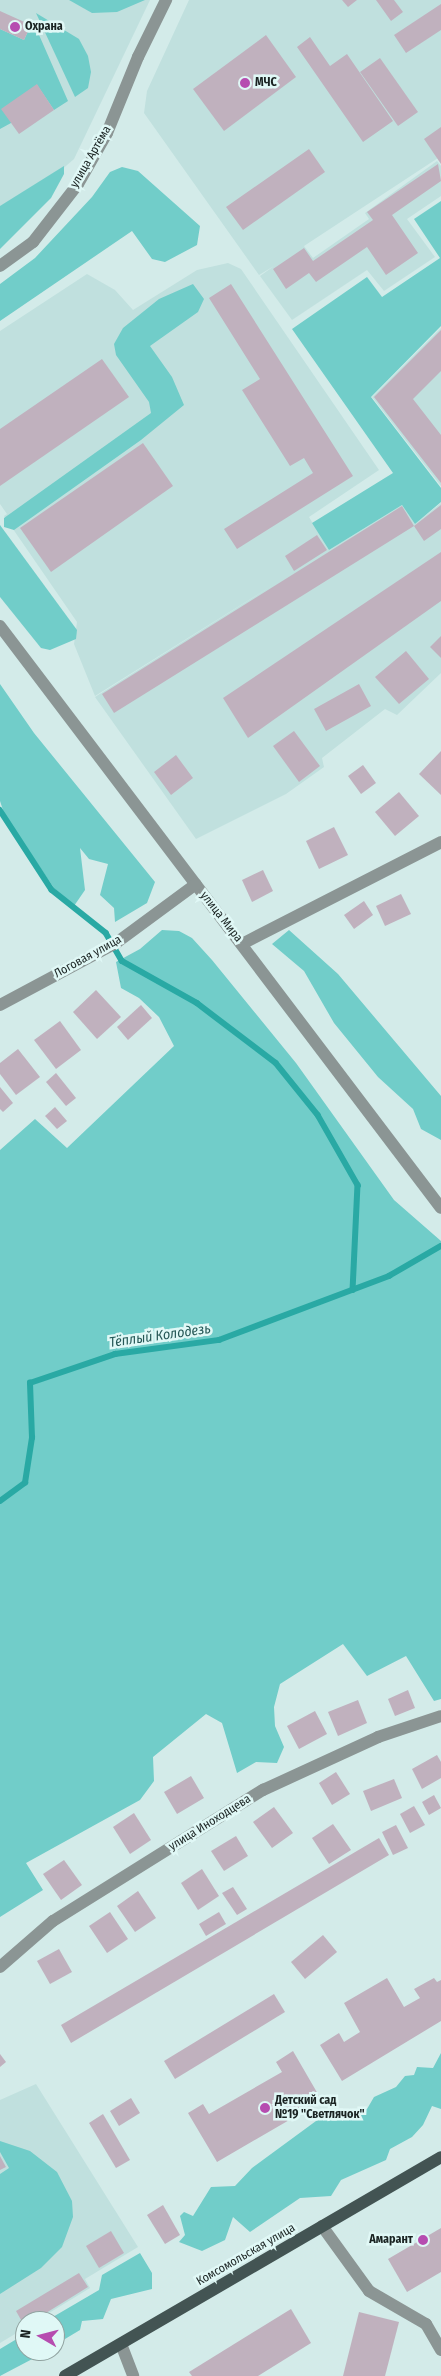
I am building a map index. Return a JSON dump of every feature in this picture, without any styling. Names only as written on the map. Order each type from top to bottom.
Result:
[{"type":"main road","name":"Комсомольская улица","points":[[66,2376],[441,2157]]},
{"type":"street","name":"улица Артёма","points":[[0,266],[33,242],[78,184],[107,133],[138,57],[166,0]]},
{"type":"street","name":"улица Мира","points":[[0,626],[441,1208]]},
{"type":"street","points":[[242,944],[441,842]]},
{"type":"street","name":"Логовая улица","points":[[0,1005],[116,943],[196,884]]},
{"type":"street","name":"улица Иноходцева","points":[[0,1967],[53,1921],[263,1790],[378,1738],[441,1716]]},
{"type":"street","points":[[322,2226],[369,2291],[426,2324],[441,2350]]},
{"type":"street","points":[[121,2344],[133,2376]]},
{"type":"shaded area","points":[[0,0],[150,0],[74,159],[0,223]]},
{"type":"shaded area","points":[[69,0],[145,0],[117,12],[92,13]]},
{"type":"shaded area","points":[[189,0],[441,0],[441,161],[438,158],[304,246],[313,258],[369,219],[365,213],[437,161],[441,166],[441,196],[407,219],[435,257],[384,291],[367,270],[292,320],[260,276],[274,266],[259,275],[144,113],[147,91]]},
{"type":"shaded area","points":[[36,13],[79,39],[88,56],[91,72],[88,88],[75,97]]},
{"type":"shaded area","points":[[31,25],[36,28],[68,101],[54,110],[37,85],[11,123],[0,129],[0,29],[24,40]]},
{"type":"shaded area","points":[[64,166],[64,174],[51,198],[0,249],[0,206]]},
{"type":"shaded area","points":[[122,167],[138,171],[200,226],[197,245],[165,262],[152,259],[132,231],[0,321],[0,284],[35,258],[92,197],[110,172]]},
{"type":"shaded area","points":[[441,201],[441,326],[371,397],[441,488],[441,502],[415,524],[402,505],[329,550],[312,523],[393,473],[292,329],[367,277],[382,297],[440,258],[414,219]]},
{"type":"shaded area","points":[[228,263],[241,269],[379,470],[309,517],[329,550],[402,505],[415,524],[441,503],[441,673],[397,715],[385,709],[322,758],[324,767],[286,794],[196,839],[95,697],[273,585],[95,696],[74,644],[77,622],[4,516],[7,514],[0,504],[0,331],[87,274],[115,290],[133,310],[197,270]]},
{"type":"shaded area","points":[[193,284],[204,299],[198,312],[150,346],[172,377],[184,405],[141,440],[14,530],[4,527],[4,518],[151,413],[149,402],[116,355],[114,344],[123,328],[159,299]]},
{"type":"shaded area","points":[[441,328],[441,486],[372,397]]},
{"type":"shaded area","points":[[0,525],[77,630],[76,639],[50,650],[41,648],[0,597]]},
{"type":"shaded area","points":[[0,684],[34,733],[155,882],[147,903],[115,922],[114,908],[100,895],[108,864],[89,859],[80,848],[85,890],[74,906],[54,888],[5,816],[0,801]]},
{"type":"shaded area","points":[[162,930],[179,931],[192,938],[212,960],[296,1063],[394,1200],[441,1241],[441,1699],[434,1701],[406,1656],[367,1676],[343,1644],[280,1684],[274,1707],[275,1726],[284,1747],[277,1763],[256,1762],[237,1773],[222,1723],[206,1714],[153,1757],[154,1781],[140,1800],[26,1863],[43,1890],[0,1917],[0,1150],[35,1119],[67,1148],[174,1046],[159,1017],[139,998],[121,988],[116,962],[140,949]]},
{"type":"shaded area","points":[[289,930],[338,974],[441,1096],[441,1140],[421,1129],[413,1109],[378,1077],[334,1023],[304,971],[272,944]]},
{"type":"shaded area","points":[[441,2053],[441,2109],[432,2106],[423,2125],[412,2137],[390,2149],[386,2160],[341,2180],[331,2196],[300,2198],[250,2232],[233,2217],[225,2240],[202,2251],[179,2242],[185,2235],[180,2216],[184,2212],[193,2216],[211,2187],[235,2186],[252,2168],[316,2121],[348,2115],[348,2109],[367,2109],[374,2097],[396,2087],[405,2076],[414,2075],[417,2067],[433,2068]]},
{"type":"shaded area","points":[[36,2084],[138,2247],[85,2279],[90,2288],[52,2311],[15,2311],[15,2334],[0,2343],[0,2100]]},
{"type":"shaded area","points":[[0,2141],[30,2151],[57,2172],[72,2201],[73,2217],[62,2247],[41,2268],[0,2294],[0,2174],[9,2168],[0,2152]]},
{"type":"shaded area","points":[[140,2253],[152,2273],[152,2289],[111,2299],[103,2319],[82,2321],[80,2330],[65,2339],[65,2311],[63,2311],[99,2290],[102,2275]]},
{"type":"shaded area","points":[[15,2340],[15,2361],[28,2361],[0,2376],[0,2349]]},
{"type":"building","points":[[342,0],[357,0],[348,7]]},
{"type":"building","points":[[376,0],[394,0],[403,12],[391,21]]},
{"type":"building","points":[[441,4],[441,30],[406,53],[394,35]]},
{"type":"building","name":"Охрана","points":[[0,11],[31,25],[24,40],[0,29]]},
{"type":"building","name":"МЧС","points":[[266,35],[296,77],[224,131],[193,89]]},
{"type":"building","points":[[310,37],[330,66],[347,54],[393,121],[363,142],[297,47]]},
{"type":"building","points":[[380,58],[418,112],[398,126],[360,72]]},
{"type":"building","points":[[37,84],[54,110],[19,134],[1,109]]},
{"type":"building","points":[[441,127],[441,164],[424,139]]},
{"type":"building","points":[[309,149],[325,172],[243,230],[226,207]]},
{"type":"building","points":[[438,164],[441,181],[392,215],[418,253],[386,275],[367,247],[316,282],[309,273],[286,289],[273,269],[304,248],[313,261],[373,220],[367,212]]},
{"type":"building","points":[[231,284],[353,476],[237,549],[224,529],[313,473],[304,458],[290,466],[242,390],[260,379],[209,298]]},
{"type":"building","points":[[441,330],[441,371],[413,399],[441,435],[441,483],[374,397]]},
{"type":"building","points":[[102,359],[129,397],[0,486],[0,429]]},
{"type":"building","points":[[143,443],[173,486],[51,572],[20,528]]},
{"type":"building","points":[[441,505],[441,529],[424,541],[414,526]]},
{"type":"building","points":[[402,506],[414,526],[114,713],[102,694]]},
{"type":"building","points":[[317,535],[327,550],[294,571],[285,556]]},
{"type":"building","points":[[441,552],[441,601],[248,738],[223,698]]},
{"type":"building","points":[[441,636],[441,658],[430,647]]},
{"type":"building","points":[[406,651],[429,679],[399,704],[375,677]]},
{"type":"building","points":[[359,684],[371,706],[326,731],[314,709]]},
{"type":"building","points":[[294,731],[320,766],[299,782],[273,746]]},
{"type":"building","points":[[441,751],[441,795],[419,774]]},
{"type":"building","points":[[176,755],[193,778],[171,795],[154,772]]},
{"type":"building","points":[[363,765],[376,783],[361,794],[348,776]]},
{"type":"building","points":[[399,792],[419,816],[395,836],[375,812]]},
{"type":"building","points":[[334,827],[348,855],[319,869],[306,841]]},
{"type":"building","points":[[263,870],[273,891],[252,902],[242,880]]},
{"type":"building","points":[[401,894],[411,914],[385,926],[376,906]]},
{"type":"building","points":[[364,901],[373,915],[354,929],[344,915]]},
{"type":"building","points":[[96,990],[121,1017],[97,1039],[73,1012]]},
{"type":"building","points":[[141,1005],[152,1018],[128,1040],[117,1027]]},
{"type":"building","points":[[60,1021],[81,1050],[56,1069],[34,1040]]},
{"type":"building","points":[[18,1049],[40,1077],[16,1095],[0,1074],[0,1063]]},
{"type":"building","points":[[56,1073],[76,1098],[66,1106],[46,1082]]},
{"type":"building","points":[[0,1087],[13,1103],[3,1112],[0,1109]]},
{"type":"building","points":[[55,1107],[67,1121],[57,1129],[45,1116]]},
{"type":"building","points":[[408,1690],[415,1708],[395,1716],[388,1699]]},
{"type":"building","points":[[358,1700],[367,1723],[338,1736],[328,1712]]},
{"type":"building","points":[[315,1711],[327,1734],[299,1749],[287,1726]]},
{"type":"building","points":[[437,1755],[441,1762],[441,1778],[422,1789],[412,1769]]},
{"type":"building","points":[[336,1772],[350,1794],[332,1805],[319,1783]]},
{"type":"building","points":[[191,1776],[204,1798],[177,1814],[164,1792]]},
{"type":"building","points":[[394,1779],[402,1798],[371,1811],[363,1791]]},
{"type":"building","points":[[434,1795],[441,1808],[429,1815],[422,1802]]},
{"type":"building","points":[[414,1806],[425,1825],[410,1833],[400,1814]]},
{"type":"building","points":[[274,1807],[293,1833],[272,1848],[253,1822]]},
{"type":"building","points":[[134,1813],[151,1840],[130,1854],[113,1827]]},
{"type":"building","points":[[333,1824],[351,1850],[329,1864],[312,1838]]},
{"type":"building","points":[[396,1825],[408,1848],[393,1855],[382,1832]]},
{"type":"building","points":[[236,1836],[248,1856],[224,1871],[211,1851]]},
{"type":"building","points":[[379,1838],[389,1855],[71,2043],[61,2025]]},
{"type":"building","points":[[64,1860],[82,1885],[61,1900],[43,1874]]},
{"type":"building","points":[[202,1869],[219,1896],[198,1910],[181,1883]]},
{"type":"building","points":[[233,1887],[247,1909],[237,1915],[222,1893]]},
{"type":"building","points":[[138,1891],[156,1918],[135,1932],[117,1906]]},
{"type":"building","points":[[110,1912],[128,1939],[107,1953],[89,1926]]},
{"type":"building","points":[[219,1912],[226,1924],[206,1936],[199,1924]]},
{"type":"building","points":[[323,1935],[337,1952],[305,1979],[291,1962]]},
{"type":"building","points":[[59,1949],[72,1972],[50,1984],[37,1961]]},
{"type":"building","points":[[387,1978],[404,2007],[420,1998],[414,1989],[434,1978],[437,1982],[441,1980],[441,2021],[342,2081],[320,2045],[339,2033],[344,2042],[360,2032],[344,2003]]},
{"type":"building","points":[[274,1994],[285,2012],[175,2079],[164,2061]]},
{"type":"building","name":"Детский сад №19 \"Светлячок\"","points":[[293,2051],[322,2101],[217,2162],[188,2113],[203,2104],[209,2114],[282,2072],[276,2062]]},
{"type":"building","points":[[0,2054],[6,2062],[0,2067]]},
{"type":"building","points":[[131,2098],[140,2113],[119,2126],[110,2111]]},
{"type":"building","points":[[103,2114],[130,2160],[116,2168],[89,2123]]},
{"type":"building","points":[[0,2156],[6,2167],[0,2170]]},
{"type":"building","points":[[163,2205],[180,2235],[165,2244],[147,2215]]},
{"type":"building","points":[[441,2228],[441,2272],[407,2292],[388,2259]]},
{"type":"building","points":[[111,2231],[124,2253],[99,2268],[86,2246]]},
{"type":"building","points":[[79,2273],[88,2287],[49,2311],[16,2311]]},
{"type":"building","points":[[291,2309],[311,2343],[258,2376],[192,2376],[189,2372]]},
{"type":"building","points":[[359,2312],[399,2322],[385,2376],[343,2376]]},
{"type":"waterway","points":[[0,810],[52,890],[106,933],[122,961],[197,1003],[276,1063],[318,1115],[358,1185],[353,1290]]},
{"type":"waterway","name":"Тёплый Колодезь","points":[[0,1501],[25,1483],[32,1438],[30,1383],[115,1354],[219,1340],[389,1276],[441,1246]]},
{"type":"place","name":"Охрана","points":[[15,27]]},
{"type":"place","name":"МЧС","points":[[245,83]]},
{"type":"place","name":"Детский сад №19 \"Светлячок\"","points":[[265,2108]]},
{"type":"place","name":"Амарант","points":[[423,2240]]}]
